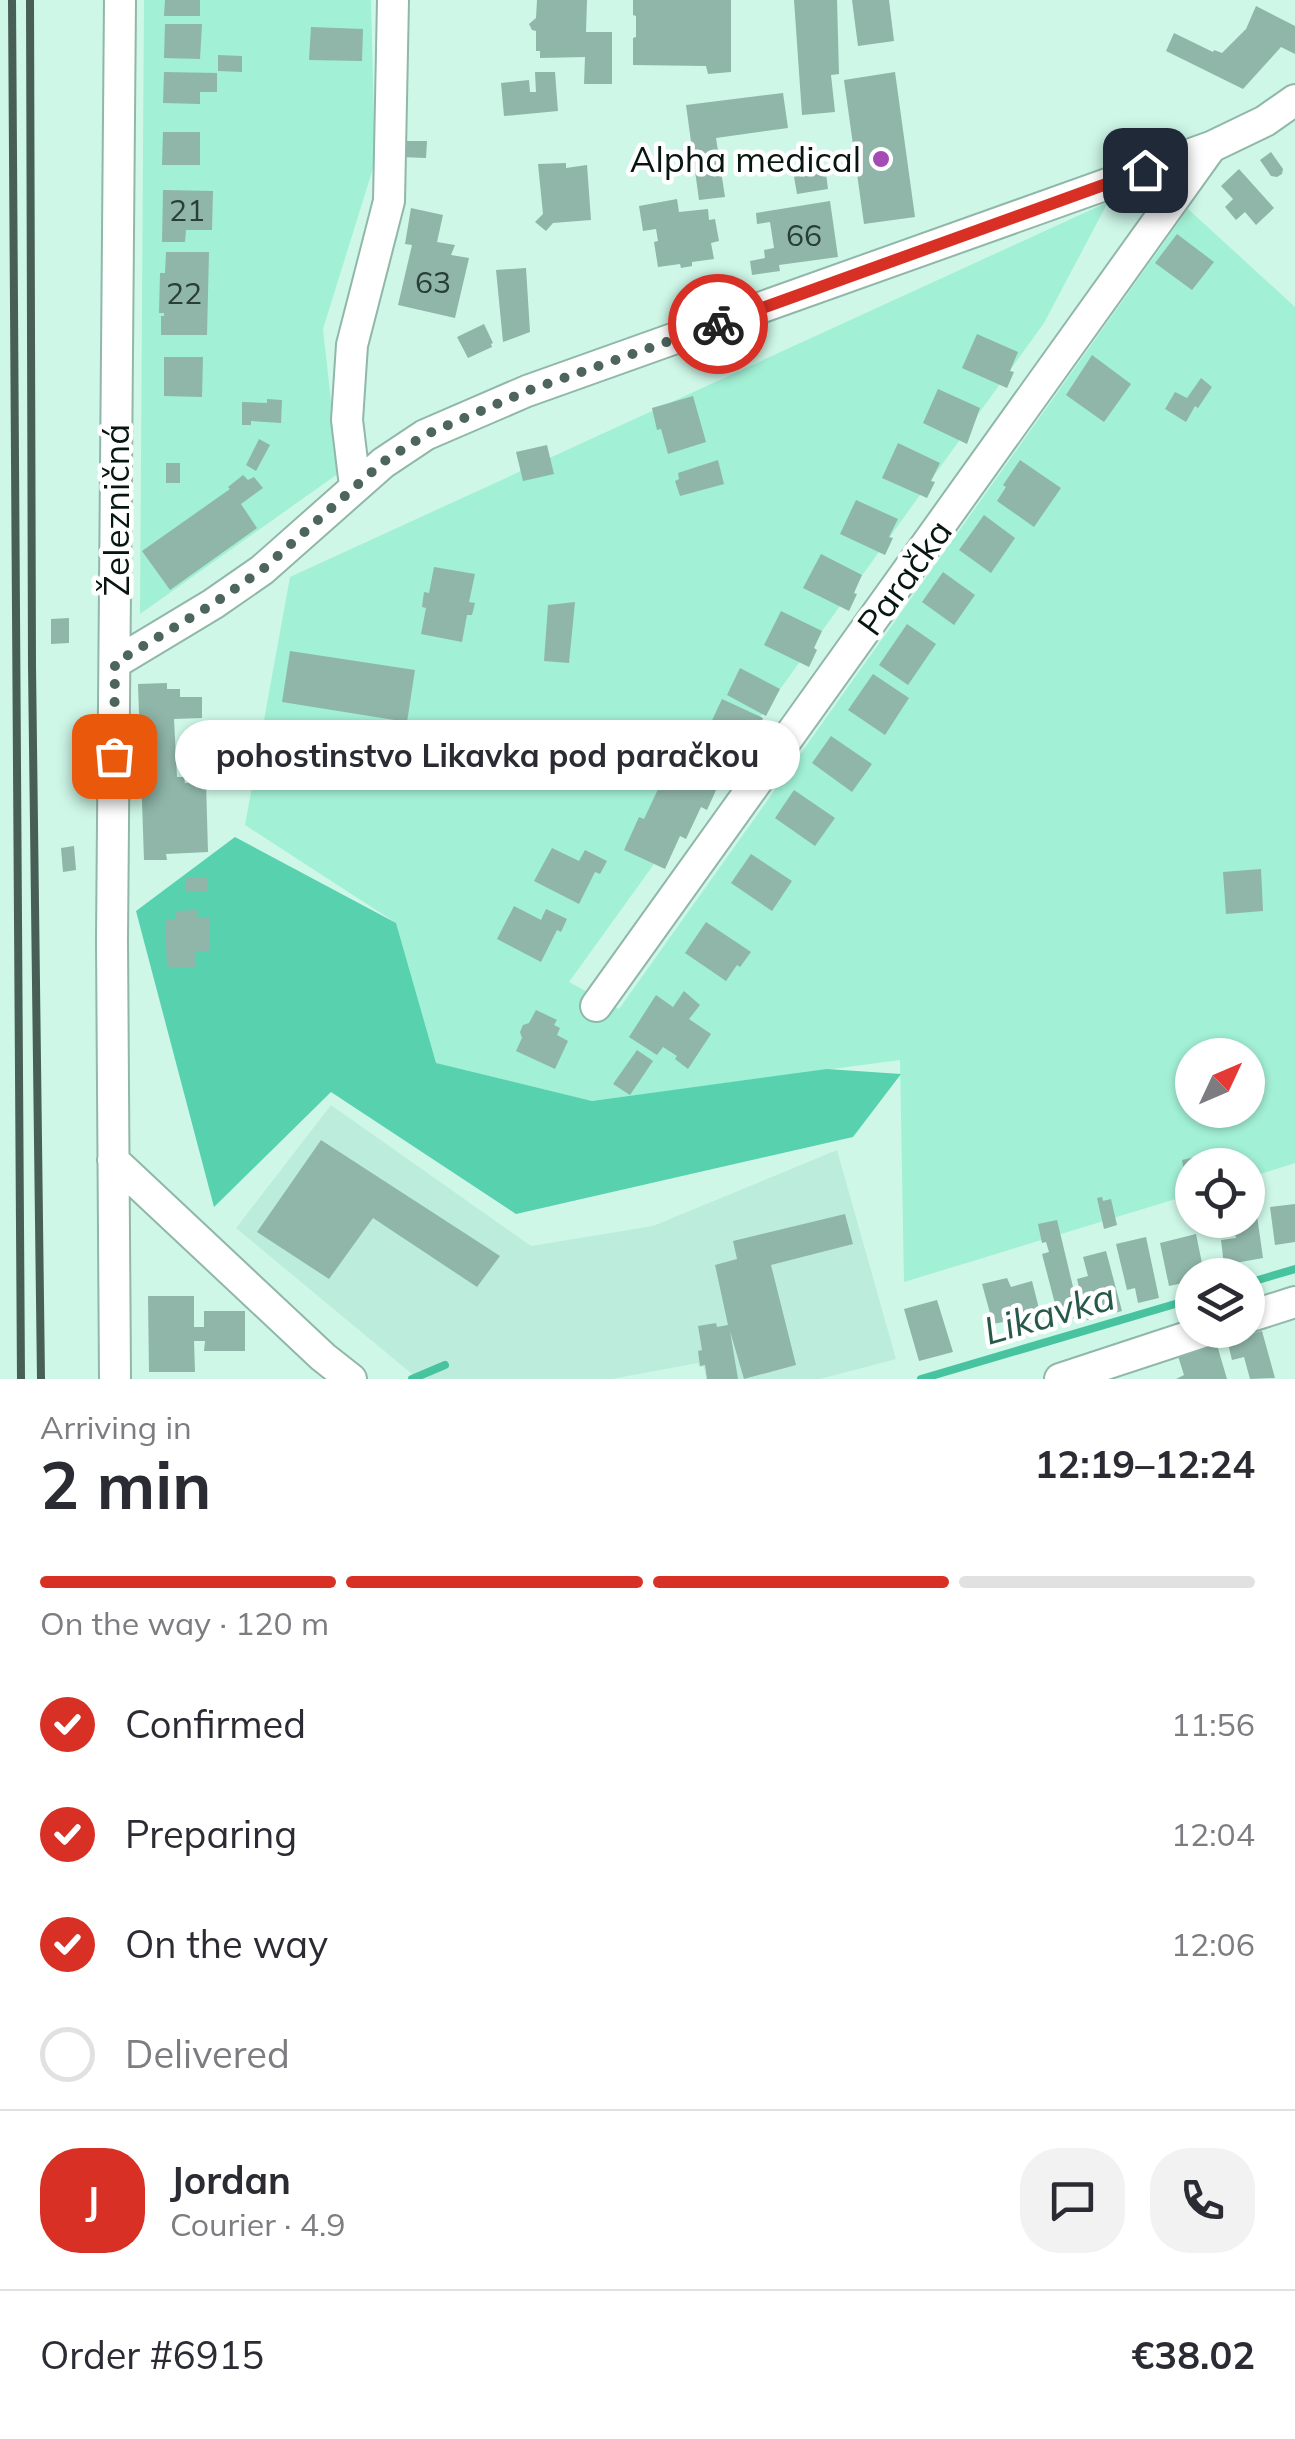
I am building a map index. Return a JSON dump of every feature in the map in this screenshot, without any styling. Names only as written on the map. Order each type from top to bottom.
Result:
[{"type":"street","name":"Železničná","points":[[115,1379],[112,1160],[120,0]]},
{"type":"street","points":[[355,486],[347,420],[352,344],[390,201],[393,0]]},
{"type":"street","points":[[115,663],[262,570],[383,462],[425,435],[527,391],[1210,147],[1295,100]]},
{"type":"street","name":"Paračka","points":[[596,1006],[1210,147]]},
{"type":"street","points":[[112,1160],[323,1358],[351,1379]]},
{"type":"street","points":[[1265,1312],[1295,1302]]},
{"type":"street","points":[[1060,1379],[1175,1341]]},
{"type":"shaded area","points":[[144,0],[371,0],[375,162],[323,329],[339,473],[140,614]]},
{"type":"shaded area","points":[[1108,202],[1044,323],[569,982],[619,1009],[1188,209],[1295,307],[1295,1163],[1265,1173],[1265,1148],[1175,1148],[1175,1199],[904,1282],[900,1060],[592,1101],[435,1063],[396,923],[245,825],[290,577]]},
{"type":"shaded area","points":[[331,1105],[531,1246],[653,1226],[837,1150],[896,1359],[820,1379],[706,1379],[704,1367],[698,1363],[612,1379],[418,1379],[236,1228]]},
{"type":"green space","points":[[235,837],[396,923],[436,1063],[592,1101],[827,1069],[901,1074],[853,1137],[516,1214],[331,1092],[214,1207],[136,911]]},
{"type":"building","points":[[165,0],[200,0],[200,16],[164,16]]},
{"type":"building","points":[[537,0],[587,0],[586,32],[612,32],[612,84],[584,84],[585,57],[540,58],[536,31],[529,24],[536,18]]},
{"type":"building","points":[[633,0],[731,0],[731,72],[708,74],[706,66],[633,65]]},
{"type":"building","points":[[794,0],[837,0],[839,74],[831,75],[835,112],[802,115]]},
{"type":"building","points":[[852,0],[889,0],[894,41],[858,46]]},
{"type":"building","points":[[1256,6],[1295,26],[1295,54],[1281,47],[1243,89],[1166,51],[1174,33],[1222,53],[1246,29]]},
{"type":"building","points":[[165,24],[202,24],[200,59],[164,58]]},
{"type":"building","points":[[311,27],[363,29],[362,61],[309,60]]},
{"type":"building","points":[[218,55],[242,56],[242,72],[218,71]]},
{"type":"building","points":[[164,72],[217,73],[217,92],[200,92],[200,104],[163,103]]},
{"type":"building","points":[[535,72],[555,72],[558,111],[504,116],[501,83],[529,80],[530,92],[536,92]]},
{"type":"building","points":[[895,72],[915,217],[864,224],[844,80]]},
{"type":"building","points":[[783,93],[788,128],[716,138],[725,197],[699,200],[686,105]]},
{"type":"building","points":[[163,132],[200,132],[200,165],[162,165]]},
{"type":"building","points":[[403,141],[427,141],[426,158],[400,157]]},
{"type":"building","points":[[1271,152],[1283,169],[1277,177],[1271,176],[1260,160]]},
{"type":"building","points":[[566,163],[566,168],[587,165],[591,220],[553,223],[546,231],[535,222],[543,214],[538,164]]},
{"type":"building","points":[[825,166],[828,189],[797,194],[793,171]]},
{"type":"building","points":[[1239,169],[1274,208],[1256,225],[1245,212],[1236,220],[1225,207],[1233,199],[1221,186]]},
{"type":"building","points":[[163,190],[213,191],[212,230],[186,230],[185,242],[162,242]]},
{"type":"building","points":[[677,199],[679,212],[708,209],[709,220],[715,219],[719,241],[711,243],[714,259],[681,268],[680,264],[658,267],[656,229],[643,231],[639,206]]},
{"type":"building","points":[[830,201],[838,257],[779,265],[780,271],[752,275],[750,261],[765,258],[764,250],[774,248],[770,222],[757,224],[756,213]]},
{"type":"building","points":[[411,208],[443,215],[437,242],[455,245],[451,255],[469,258],[455,318],[398,305],[412,245],[405,244]]},
{"type":"building","points":[[1177,234],[1214,262],[1192,290],[1155,263]]},
{"type":"building","points":[[166,252],[209,252],[207,335],[161,335],[164,313],[159,313],[160,273],[165,273]]},
{"type":"building","points":[[526,268],[530,332],[503,342],[496,270]]},
{"type":"building","points":[[484,324],[492,347],[468,358],[457,337]]},
{"type":"building","points":[[977,334],[1018,352],[1007,388],[962,368]]},
{"type":"building","points":[[1092,355],[1131,384],[1104,422],[1066,395]]},
{"type":"building","points":[[164,357],[203,357],[202,397],[164,396]]},
{"type":"building","points":[[1201,378],[1212,387],[1186,422],[1165,409],[1175,392],[1187,398]]},
{"type":"building","points":[[938,389],[980,408],[967,444],[923,423]]},
{"type":"building","points":[[693,396],[706,442],[668,454],[652,408]]},
{"type":"building","points":[[267,399],[282,400],[281,423],[251,421],[251,425],[242,425],[242,402],[267,403]]},
{"type":"building","points":[[259,439],[270,445],[256,471],[246,465]]},
{"type":"building","points":[[898,443],[940,463],[927,498],[882,478]]},
{"type":"building","points":[[547,445],[554,474],[523,481],[516,452]]},
{"type":"building","points":[[718,460],[724,484],[680,496],[675,481],[679,479],[678,473]]},
{"type":"building","points":[[1020,460],[1061,488],[1034,527],[997,501]]},
{"type":"building","points":[[166,463],[180,463],[180,483],[166,483]]},
{"type":"building","points":[[243,475],[248,480],[254,477],[263,488],[241,504],[257,528],[170,590],[142,551],[230,489]]},
{"type":"building","points":[[856,500],[898,519],[885,555],[840,534]]},
{"type":"building","points":[[984,515],[1015,538],[991,573],[959,550]]},
{"type":"building","points":[[821,554],[862,575],[849,611],[803,588]]},
{"type":"building","points":[[434,567],[475,574],[469,602],[475,603],[472,615],[467,615],[462,642],[421,634],[426,608],[422,607],[424,592],[429,593]]},
{"type":"building","points":[[943,572],[975,595],[954,625],[922,602]]},
{"type":"building","points":[[575,602],[569,663],[544,661],[548,605]]},
{"type":"building","points":[[781,611],[822,631],[809,667],[764,645]]},
{"type":"building","points":[[69,618],[69,643],[51,644],[51,619]]},
{"type":"building","points":[[907,624],[936,644],[908,685],[879,665]]},
{"type":"building","points":[[290,651],[415,670],[407,722],[282,702]]},
{"type":"building","points":[[740,668],[780,689],[766,716],[727,695]]},
{"type":"building","points":[[873,674],[909,698],[885,735],[848,710]]},
{"type":"building","points":[[167,683],[167,689],[180,689],[180,697],[202,697],[202,718],[174,719],[177,777],[184,777],[185,783],[206,782],[208,852],[166,854],[167,860],[144,860],[138,684]]},
{"type":"building","points":[[722,699],[763,718],[749,751],[743,748],[727,780],[722,777],[707,810],[701,807],[686,839],[680,836],[665,869],[624,850],[639,817],[644,819],[659,787],[665,790],[680,758],[686,760],[701,728],[707,731]]},
{"type":"building","points":[[831,736],[872,764],[852,792],[812,763]]},
{"type":"building","points":[[794,790],[835,818],[815,846],[775,818]]},
{"type":"building","points":[[74,846],[76,870],[63,872],[61,848]]},
{"type":"building","points":[[552,848],[579,861],[585,850],[607,861],[600,874],[595,872],[579,904],[534,881]]},
{"type":"building","points":[[751,854],[792,881],[772,911],[731,883]]},
{"type":"building","points":[[1261,869],[1263,911],[1226,914],[1223,872]]},
{"type":"building","points":[[186,878],[208,878],[208,892],[186,892]]},
{"type":"building","points":[[514,906],[541,920],[546,909],[567,919],[541,962],[497,939]]},
{"type":"building","points":[[197,910],[197,918],[209,918],[209,952],[195,952],[195,967],[167,967],[165,919],[176,919],[176,911]]},
{"type":"building","points":[[706,922],[751,952],[726,981],[685,953]]},
{"type":"building","points":[[684,991],[700,1005],[689,1019],[711,1034],[688,1069],[663,1047],[657,1055],[629,1037],[656,995],[673,1007]]},
{"type":"building","points":[[536,1010],[557,1020],[557,1035],[568,1041],[555,1069],[516,1051],[523,1025],[529,1023]]},
{"type":"building","points":[[637,1050],[653,1061],[630,1095],[613,1084]]},
{"type":"building","points":[[321,1140],[500,1256],[477,1287],[373,1218],[329,1279],[257,1232]]},
{"type":"building","points":[[1102,1197],[1103,1201],[1111,1199],[1117,1225],[1104,1229],[1097,1198]]},
{"type":"building","points":[[1295,1204],[1295,1242],[1275,1245],[1270,1207]]},
{"type":"building","points":[[845,1214],[853,1244],[771,1265],[796,1365],[744,1379],[730,1331],[738,1379],[707,1379],[705,1365],[700,1366],[698,1326],[728,1325],[715,1265],[737,1259],[733,1241]]},
{"type":"building","points":[[1057,1220],[1080,1316],[1060,1323],[1042,1254],[1049,1252],[1046,1242],[1042,1243],[1038,1224]]},
{"type":"building","points":[[1146,1237],[1159,1298],[1138,1303],[1135,1288],[1127,1290],[1116,1244]]},
{"type":"building","points":[[1197,1238],[1201,1258],[1175,1258],[1175,1285],[1169,1286],[1160,1243]]},
{"type":"building","points":[[1260,1238],[1263,1258],[1223,1258],[1221,1240]]},
{"type":"building","points":[[1106,1251],[1122,1311],[1087,1320],[1077,1279],[1088,1276],[1083,1257]]},
{"type":"building","points":[[1007,1278],[1011,1287],[1032,1281],[1044,1328],[1008,1338],[1003,1322],[993,1324],[982,1284]]},
{"type":"building","points":[[148,1296],[194,1296],[194,1327],[204,1327],[204,1311],[245,1311],[245,1351],[204,1351],[205,1341],[194,1341],[195,1372],[149,1372]]},
{"type":"building","points":[[937,1300],[953,1352],[919,1361],[904,1309]]},
{"type":"building","points":[[1265,1342],[1275,1378],[1250,1379],[1244,1357],[1232,1360],[1229,1348],[1265,1348]]},
{"type":"building","points":[[1218,1348],[1227,1379],[1176,1379],[1184,1375],[1178,1356]]},
{"type":"waterway","name":"Likavka","points":[[1265,1278],[1295,1269]]},
{"type":"waterway","name":"Likavka","points":[[921,1379],[1175,1304]]},
{"type":"waterway","points":[[412,1379],[445,1365]]},
{"type":"railway","points":[[12,0],[21,1379]]},
{"type":"railway","points":[[30,0],[32,666],[41,1379]]},
{"type":"way so far","points":[[114,756],[115,663],[262,570],[383,462],[425,435],[527,391],[718,324]]},
{"type":"place","name":"Alpha medical","points":[[881,159]]},
{"type":"place","name":"pohostinstvo Likavka pod paračkou","points":[[114,756]]},
{"type":"route","points":[[718,324],[1145,170]]}]
